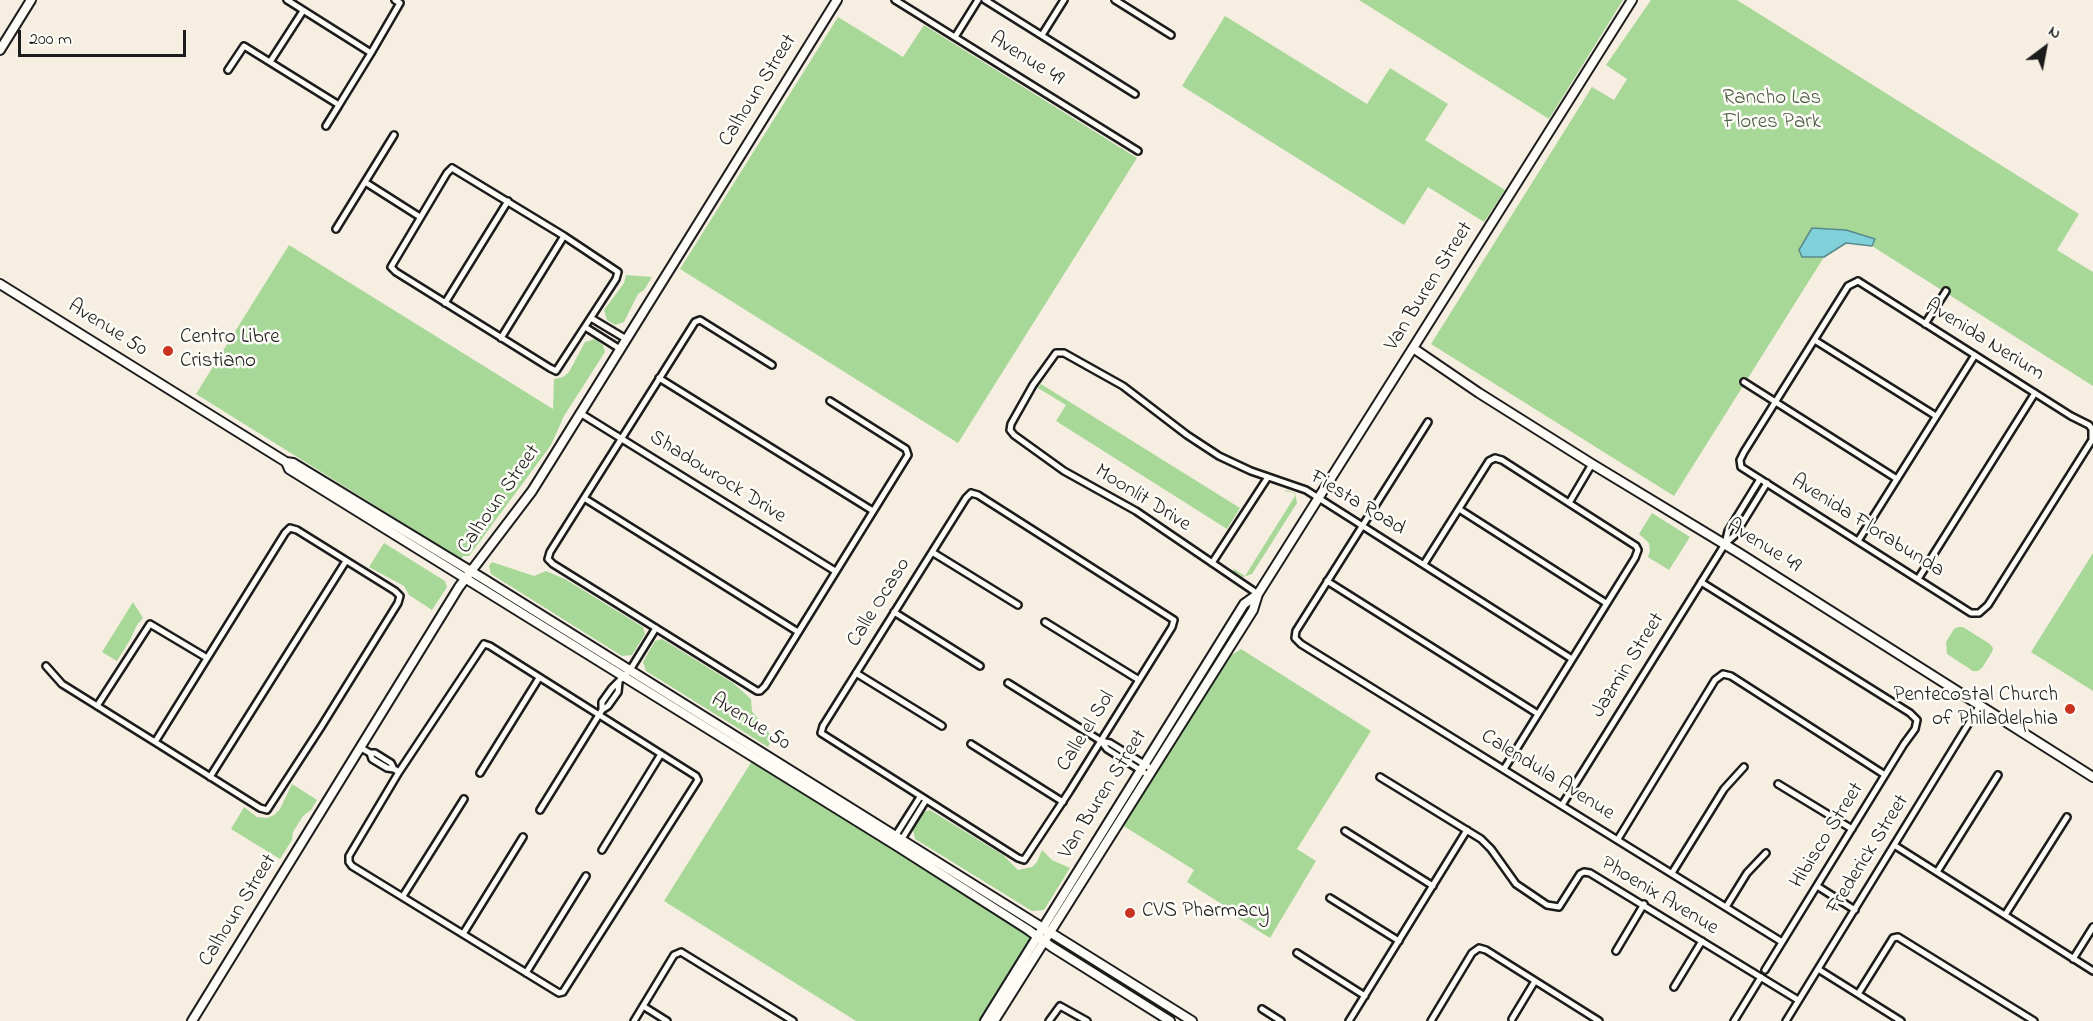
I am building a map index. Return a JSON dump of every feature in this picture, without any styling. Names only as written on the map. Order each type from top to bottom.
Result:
[{"type":"street","points":[[0,50],[31,0]]},
{"type":"street","points":[[287,0],[371,53]]},
{"type":"street","points":[[326,126],[400,3],[395,0]]},
{"type":"street","name":"Calhoun Street","points":[[192,1021],[468,575],[531,491],[837,0]]},
{"type":"street","name":"Avenue 49","points":[[895,0],[1138,152]]},
{"type":"street","points":[[955,37],[978,0]]},
{"type":"street","points":[[985,0],[1135,94]]},
{"type":"street","points":[[1042,35],[1064,0]]},
{"type":"street","points":[[1116,0],[1172,35]]},
{"type":"street","name":"Van Buren Street","points":[[985,1021],[1047,930],[1253,610],[1258,594],[1632,0]]},
{"type":"street","points":[[270,63],[303,11]]},
{"type":"street","points":[[228,70],[244,46],[339,105]]},
{"type":"street","points":[[336,229],[394,135]]},
{"type":"street","points":[[452,168],[508,201],[618,272],[556,371],[391,267],[452,168]]},
{"type":"street","points":[[365,182],[420,217]]},
{"type":"street","points":[[445,303],[508,201]]},
{"type":"street","points":[[501,338],[564,236]]},
{"type":"street","name":"Avenida Nerium","points":[[1815,341],[1846,290],[1855,282],[1863,282],[1925,324],[2089,425],[2093,433]]},
{"type":"street","name":"Avenue 50","points":[[0,284],[286,462],[289,469],[630,670],[896,841],[1083,967],[1170,1021]]},
{"type":"street","points":[[1925,324],[1946,291]]},
{"type":"street","points":[[591,318],[626,339]]},
{"type":"street","points":[[772,365],[697,320],[621,438],[548,559],[760,691],[836,572],[908,452],[830,401]]},
{"type":"street","points":[[585,327],[620,349]]},
{"type":"street","points":[[1776,402],[1815,341],[1936,416]]},
{"type":"street","name":"Avenue 49","points":[[1413,348],[1479,393],[1725,544],[2093,777]]},
{"type":"street","name":"Fiesta Road","points":[[1010,430],[1029,392],[1054,355],[1059,352],[1064,353],[1123,386],[1171,424],[1211,451],[1236,464],[1306,490],[1572,659]]},
{"type":"street","points":[[1858,541],[1975,355]]},
{"type":"street","points":[[659,378],[873,511]]},
{"type":"street","points":[[1744,382],[1897,479]]},
{"type":"street","points":[[1918,579],[2035,393]]},
{"type":"street","name":"Avenida Florabunda","points":[[1776,402],[1744,452],[1740,464],[1744,470],[1971,613],[1979,613],[1988,605],[2092,440],[2093,433]]},
{"type":"street","name":"Shadowrock Drive","points":[[580,413],[836,572]]},
{"type":"street","points":[[1428,422],[1327,581],[1538,714]]},
{"type":"street","name":"Moonlit Drive","points":[[1010,430],[1048,460],[1117,499],[1258,594]]},
{"type":"street","points":[[1424,564],[1489,461],[1495,458],[1502,460],[1632,543],[1638,550],[1504,769]]},
{"type":"street","points":[[1569,503],[1592,464]]},
{"type":"street","points":[[1212,563],[1268,477]]},
{"type":"street","points":[[1725,544],[1728,531],[1760,479]]},
{"type":"street","points":[[1725,544],[1734,535],[1767,483]]},
{"type":"street","name":"Calle Ocaso","points":[[920,796],[821,733],[822,726],[971,493],[1048,539],[1174,620]]},
{"type":"street","points":[[584,498],[798,632]]},
{"type":"street","points":[[1459,509],[1606,603]]},
{"type":"street","points":[[46,666],[62,684],[154,742],[210,777],[267,810],[400,596],[297,530],[290,528],[154,742]]},
{"type":"street","name":"Jazmin Street","points":[[1562,805],[1725,544]]},
{"type":"street","points":[[932,552],[1018,605]]},
{"type":"street","points":[[210,777],[346,561]]},
{"type":"street","name":"Avenue 50","points":[[468,575],[622,680],[1047,930],[1192,1021]]},
{"type":"street","name":"Calendula Avenue","points":[[1327,581],[1296,631],[1295,638],[1782,942]]},
{"type":"street","name":"Hibisco Street","points":[[1701,582],[1910,713],[1917,720],[1915,729],[1765,970]]},
{"type":"street","name":"Van Buren Street","points":[[1047,930],[1142,767],[1244,604],[1258,594]]},
{"type":"street","points":[[894,612],[980,666]]},
{"type":"street","name":"Calle el Sol","points":[[926,800],[1024,860],[1139,681],[1174,620]]},
{"type":"street","points":[[1045,622],[1139,681]]},
{"type":"street","points":[[97,706],[150,624],[207,658]]},
{"type":"street","points":[[540,810],[600,713],[602,702],[612,687],[630,670],[656,628]]},
{"type":"street","points":[[484,644],[539,678],[600,713],[696,776],[698,780],[563,993],[558,993],[352,866],[349,856],[397,771],[484,644]]},
{"type":"street","points":[[856,672],[942,726]]},
{"type":"street","points":[[1618,839],[1718,676],[1727,675],[1885,775]]},
{"type":"street","points":[[480,773],[539,678]]},
{"type":"street","points":[[1008,683],[1101,741],[1110,743],[1150,772]]},
{"type":"street","name":"Frederick Street","points":[[1786,1021],[1980,705]]},
{"type":"street","points":[[971,744],[1063,802]]},
{"type":"street","points":[[361,748],[391,763],[397,771]]},
{"type":"street","points":[[602,850],[662,754]]},
{"type":"street","points":[[1672,873],[1724,789],[1744,767]]},
{"type":"street","points":[[1937,872],[1998,775]]},
{"type":"street","points":[[1349,1021],[1467,830],[1380,777]]},
{"type":"street","points":[[1778,784],[1852,829]]},
{"type":"street","points":[[920,796],[926,800],[896,841],[920,796]]},
{"type":"street","points":[[403,896],[464,799]]},
{"type":"street","points":[[2005,915],[2067,817]]},
{"type":"street","name":"Phoenix Avenue","points":[[1467,830],[1491,849],[1516,884],[1547,905],[1559,907],[1580,874],[1590,873],[1798,1000]]},
{"type":"street","points":[[1345,831],[1433,886]]},
{"type":"street","points":[[463,934],[523,837]]},
{"type":"street","points":[[1894,845],[2093,971]]},
{"type":"street","points":[[1726,907],[1747,873],[1766,853]]},
{"type":"street","points":[[526,973],[586,876]]},
{"type":"street","points":[[1817,886],[1854,910]]},
{"type":"street","points":[[1330,898],[1399,941]]},
{"type":"street","points":[[1616,951],[1644,904]]},
{"type":"street","points":[[2073,959],[2093,927]]},
{"type":"street","points":[[1858,994],[1895,937],[1901,938],[2034,1021]]},
{"type":"street","name":"Van Buren Street","points":[[994,1021],[1041,938]]},
{"type":"street","points":[[1674,987],[1702,941]]},
{"type":"street","points":[[1431,1021],[1472,953],[1479,948],[1486,950],[1598,1021]]},
{"type":"street","points":[[634,1021],[677,953],[685,954],[793,1021]]},
{"type":"street","points":[[1297,953],[1365,996]]},
{"type":"street","points":[[1083,967],[1106,975],[1133,993],[1144,992],[1148,1003],[1178,1021]]},
{"type":"street","points":[[1818,969],[1901,1021]]},
{"type":"street","points":[[1734,1021],[1761,977]]},
{"type":"street","points":[[1512,1019],[1535,981]]},
{"type":"street","points":[[643,1006],[668,1021]]},
{"type":"street","points":[[1049,1021],[1060,1006],[1088,1021]]},
{"type":"street","points":[[1262,1009],[1281,1021]]},
{"type":"green space","points":[[1359,0],[1623,0],[1549,119]]},
{"type":"green space","name":"Rancho Las Flores Park","points":[[1651,0],[1737,0],[2079,214],[2057,250],[2093,272],[2093,386],[1872,246],[1875,239],[1846,230],[1812,228],[1799,251],[1802,257],[1824,257],[1674,496],[1431,344],[1592,87],[1614,100],[1627,79],[1606,65]]},
{"type":"green space","points":[[1225,16],[1367,104],[1390,68],[1448,104],[1425,140],[1505,190],[1484,222],[1428,187],[1404,225],[1182,86]]},
{"type":"green space","points":[[838,17],[903,57],[924,25],[1137,158],[958,443],[680,269]]},
{"type":"green space","points":[[289,245],[553,409],[554,379],[563,377],[569,372],[585,342],[595,339],[603,345],[605,352],[564,416],[551,445],[469,556],[463,556],[461,559],[196,394]]},
{"type":"green space","points":[[626,275],[652,277],[644,290],[638,294],[624,322],[615,325],[607,320],[604,310],[624,283]]},
{"type":"green space","points":[[1041,384],[1240,508],[1227,529],[1056,421],[1066,405],[1038,388]]},
{"type":"green space","points":[[1286,490],[1295,493],[1297,503],[1252,574],[1243,577],[1233,571],[1234,569],[1245,576],[1295,496],[1294,493]]},
{"type":"green space","points":[[1652,513],[1690,537],[1669,570],[1648,557],[1649,543],[1639,534]]},
{"type":"green space","points":[[384,543],[445,581],[447,587],[432,610],[409,595],[404,586],[369,567]]},
{"type":"green space","points":[[2093,553],[2093,691],[2031,652]]},
{"type":"green space","points":[[492,562],[534,576],[546,571],[565,579],[643,627],[645,634],[632,655],[622,656],[491,574],[489,566]]},
{"type":"green space","points":[[133,602],[143,618],[117,661],[102,652]]},
{"type":"green space","points":[[1963,627],[1993,648],[1978,671],[1973,671],[1947,654],[1946,642],[1954,629]]},
{"type":"green space","points":[[662,639],[733,683],[751,699],[752,711],[773,738],[768,747],[646,671],[643,662],[655,641]]},
{"type":"green space","points":[[1241,649],[1371,731],[1297,849],[1316,861],[1270,938],[1187,882],[1194,870],[1122,825],[1227,658]]},
{"type":"green space","points":[[752,761],[1032,936],[979,1021],[856,1021],[664,901]]},
{"type":"green space","points":[[292,784],[317,800],[311,810],[303,816],[280,859],[231,829],[244,807],[257,817],[267,818],[274,815],[280,809]]},
{"type":"green space","points":[[930,810],[1003,855],[1018,870],[1032,867],[1042,850],[1052,860],[1070,868],[1044,910],[1032,911],[915,839],[913,830],[924,812]]},
{"type":"water","points":[[1812,228],[1846,230],[1875,239],[1872,246],[1846,243],[1824,257],[1802,257],[1799,250]]},
{"type":"place","name":"Centro Libre Cristiano","points":[[168,351]]},
{"type":"place","name":"Pentecostal Church of Philadelphia","points":[[2070,709]]},
{"type":"place","name":"CVS Pharmacy","points":[[1130,913]]}]
